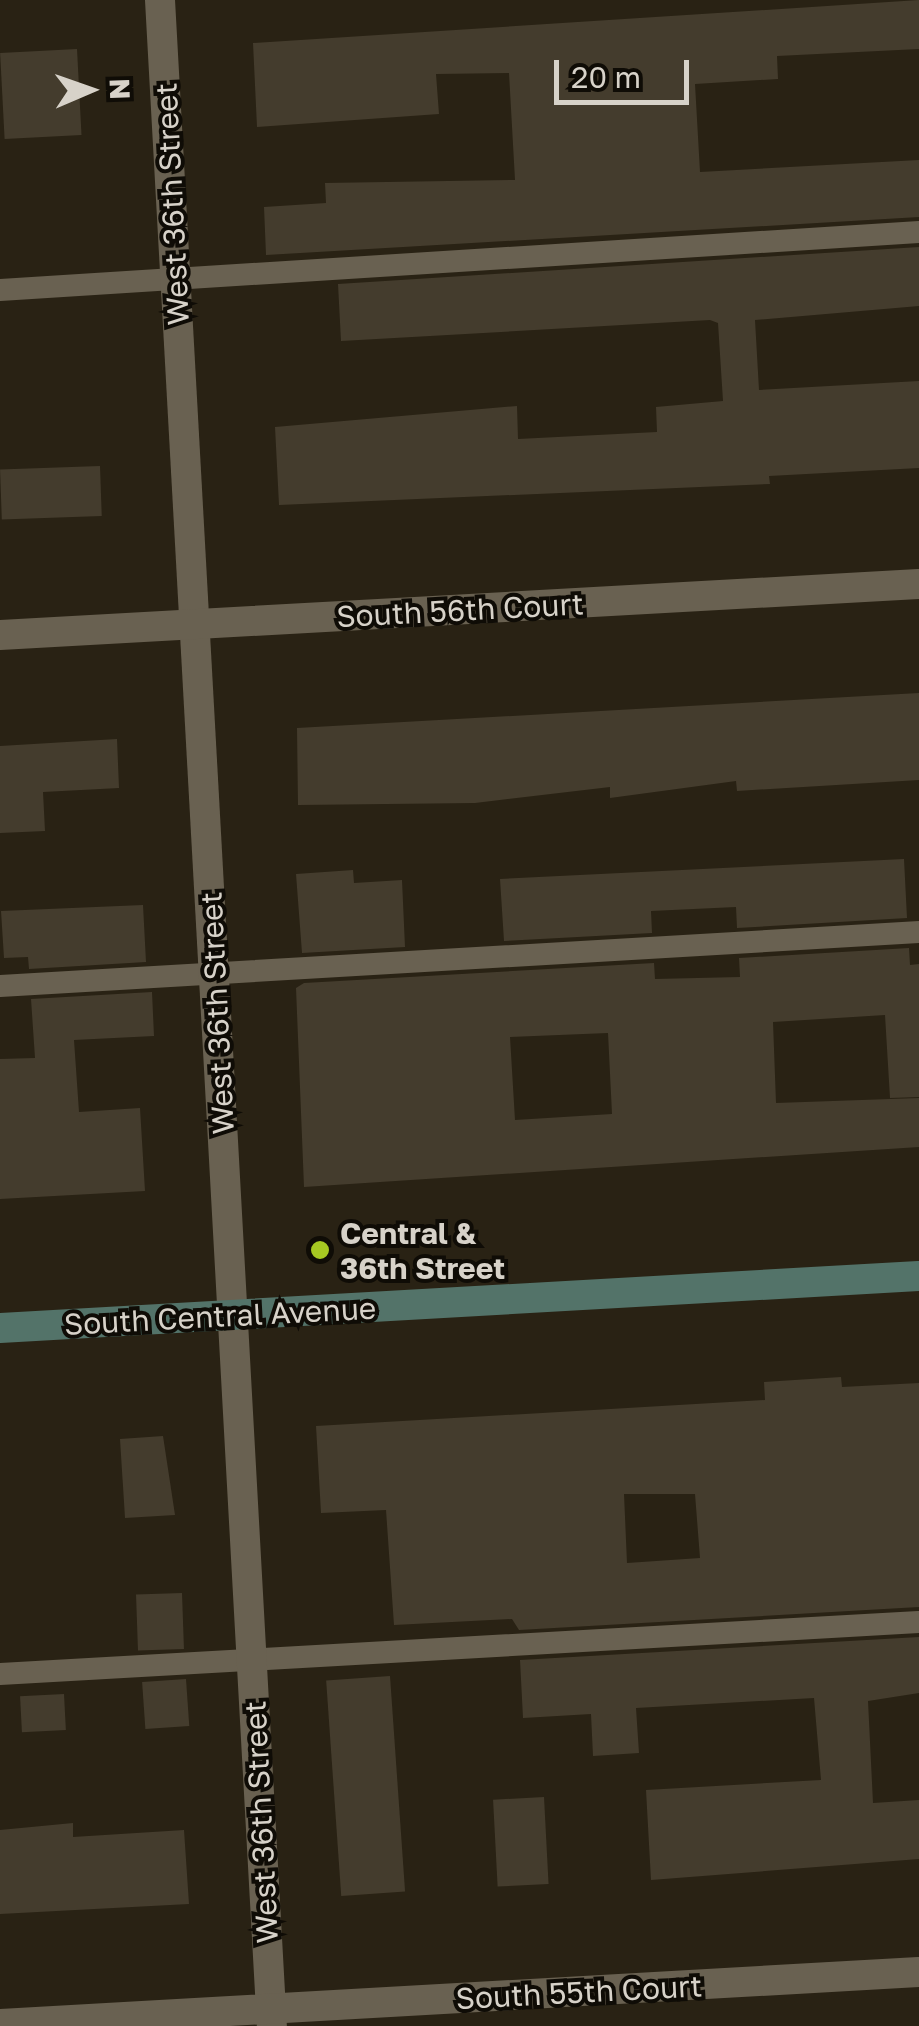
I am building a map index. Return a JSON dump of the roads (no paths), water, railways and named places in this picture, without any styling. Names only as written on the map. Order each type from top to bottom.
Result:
[{"type":"main road","name":"South Central Avenue","points":[[0,1328],[919,1276]]},
{"type":"street","name":"West 36th Street","points":[[160,0],[271,2018]]},
{"type":"street","name":"South 56th Court","points":[[0,636],[919,584]]},
{"type":"street","name":"South 55th Court","points":[[0,2024],[271,2018],[919,1972]]},
{"type":"lane","points":[[0,290],[919,232]]},
{"type":"lane","points":[[0,986],[919,932]]},
{"type":"lane","points":[[0,1674],[919,1622]]},
{"type":"place","name":"Central & 36th Street","points":[[320,1250]]}]
